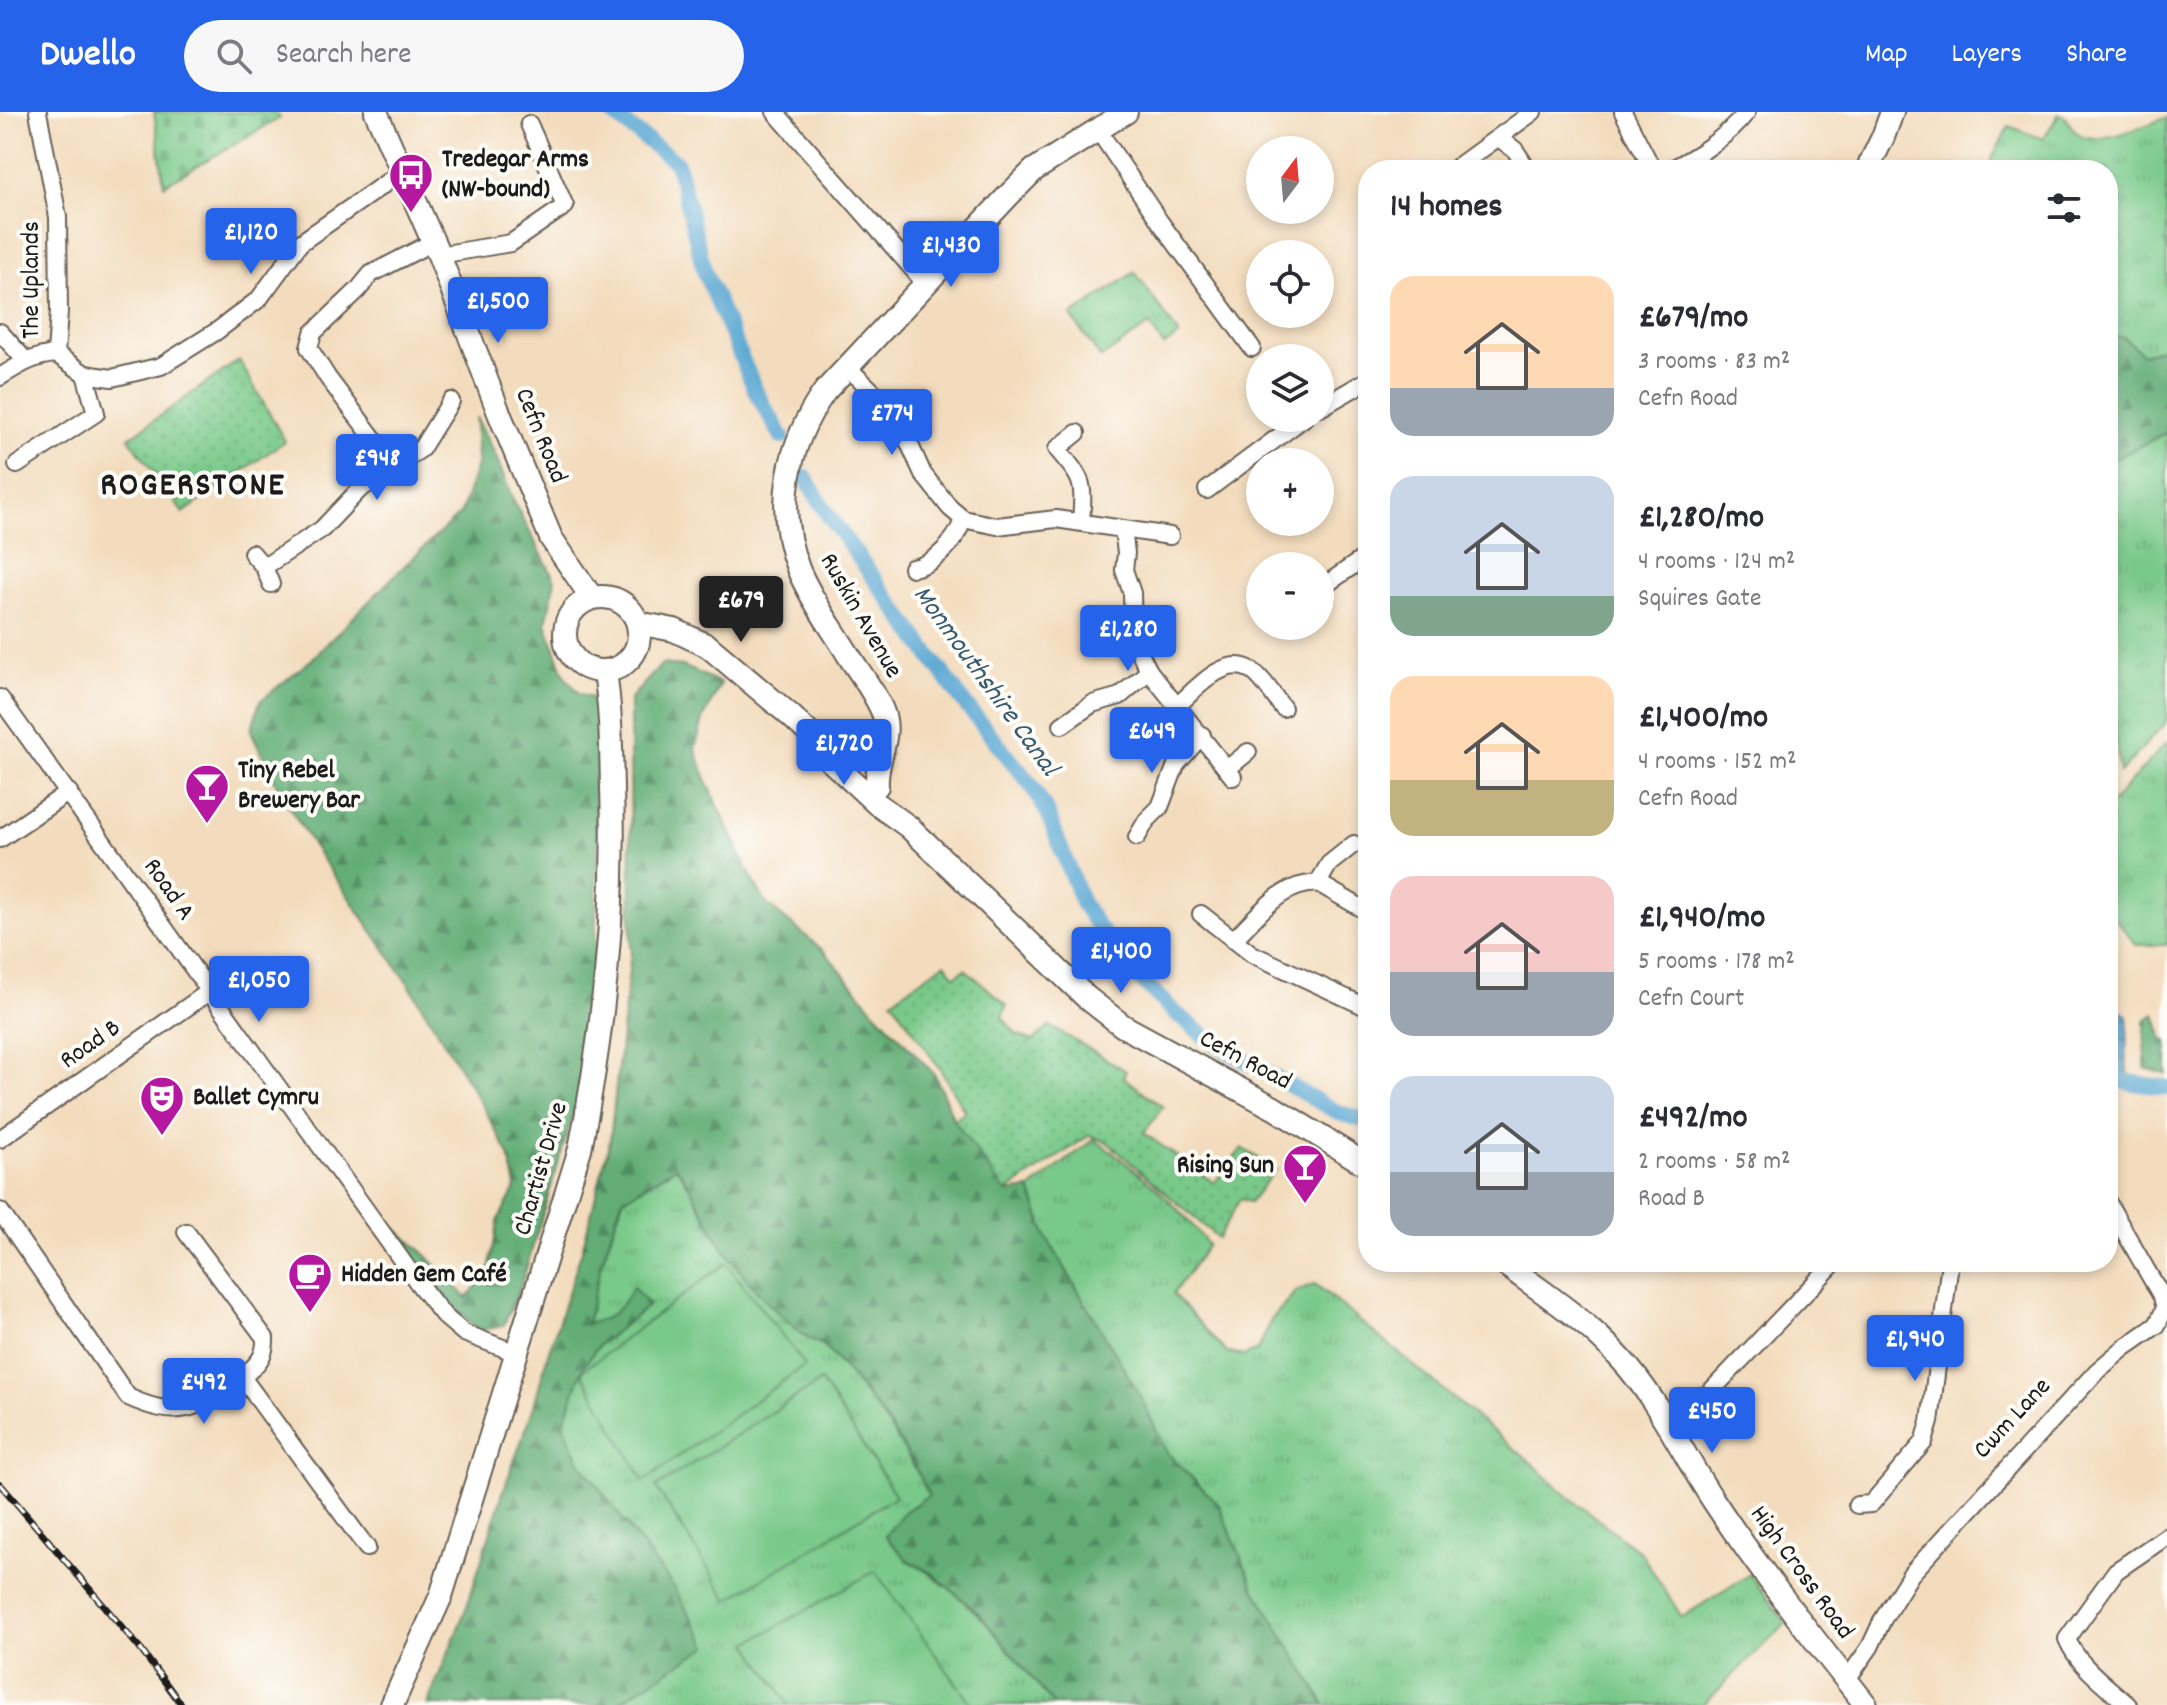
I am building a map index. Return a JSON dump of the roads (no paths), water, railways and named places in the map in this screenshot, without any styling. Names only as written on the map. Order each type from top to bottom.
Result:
[{"type":"main road","name":"Cefn Road","points":[[376,112],[436,249],[551,538],[592,598]]},
{"type":"main road","name":"Ruskin Avenue","points":[[877,786],[876,771],[883,749],[886,721],[810,591],[790,541],[786,496],[795,443],[809,413],[847,367],[1034,170],[1126,112]]},
{"type":"main road","points":[[1872,160],[1892,112]]},
{"type":"main road","points":[[592,598],[611,598],[622,602],[638,623],[633,655],[618,668],[605,672],[590,670],[574,660],[565,645],[564,630],[570,612],[592,598]]},
{"type":"main road","name":"Cefn Road","points":[[638,623],[674,630],[708,646],[809,733],[819,750],[838,759],[877,804],[909,827],[1086,997],[1123,1026],[1274,1108],[1358,1159]]},
{"type":"main road","name":"Chartist Drive","points":[[392,1705],[441,1596],[580,1149],[596,1073],[609,938],[614,834],[610,708],[605,672]]},
{"type":"main road","points":[[838,759],[863,751],[883,735]]},
{"type":"main road","points":[[838,759],[853,772],[860,770],[883,735]]},
{"type":"main road","name":"Cefn Road","points":[[860,770],[897,804],[909,827]]},
{"type":"main road","name":"High Cross Road","points":[[1515,1272],[1622,1359],[1756,1563],[1866,1705]]},
{"type":"street","name":"The Uplands","points":[[38,112],[58,217],[56,354]]},
{"type":"street","points":[[775,112],[925,283]]},
{"type":"street","points":[[1467,160],[1533,112]]},
{"type":"street","points":[[1623,112],[1648,160]]},
{"type":"street","points":[[1687,160],[1730,131],[1747,112]]},
{"type":"street","points":[[396,468],[309,348],[313,333],[371,274],[436,249],[511,243],[565,206],[529,124]]},
{"type":"street","points":[[1098,130],[1160,222],[1249,344]]},
{"type":"street","points":[[1499,138],[1515,150],[1522,160]]},
{"type":"street","points":[[0,377],[25,360],[40,355],[56,354],[85,374],[112,378],[161,366],[217,331],[259,299],[300,243],[403,171]]},
{"type":"street","name":"The Uplands","points":[[0,332],[25,360]]},
{"type":"street","points":[[847,367],[899,421],[923,474],[950,508],[963,519],[997,526],[1056,519],[1170,536]]},
{"type":"street","points":[[17,465],[96,413],[85,374]]},
{"type":"street","points":[[1334,400],[1358,386]]},
{"type":"street","points":[[264,567],[322,529],[359,490],[421,449],[451,401]]},
{"type":"street","points":[[1207,490],[1285,432]]},
{"type":"street","points":[[1077,433],[1057,449],[1079,476],[1083,495],[1081,522]]},
{"type":"street","points":[[912,568],[924,567],[958,535],[963,519]]},
{"type":"street","points":[[1123,529],[1126,553],[1124,570],[1132,593],[1133,634],[1149,671],[1230,773],[1248,752]]},
{"type":"street","points":[[252,553],[264,567],[271,584]]},
{"type":"street","points":[[1334,579],[1358,562]]},
{"type":"street","points":[[1178,705],[1217,672],[1236,665],[1251,670],[1283,708]]},
{"type":"street","points":[[1062,725],[1092,704],[1120,696],[1149,671]]},
{"type":"street","name":"Road A","points":[[0,698],[418,1283],[444,1316],[464,1333],[516,1353]]},
{"type":"street","points":[[1137,837],[1147,820],[1160,807],[1170,788],[1176,765],[1202,735]]},
{"type":"street","points":[[0,839],[69,792]]},
{"type":"street","points":[[1318,883],[1329,864],[1354,844]]},
{"type":"street","points":[[1233,940],[1283,891],[1300,883],[1318,883],[1358,906]]},
{"type":"street","points":[[1201,914],[1270,965],[1358,1004]]},
{"type":"street","name":"Road B","points":[[0,1139],[210,991]]},
{"type":"street","points":[[0,1211],[128,1397],[148,1406],[175,1410],[196,1408],[257,1365],[265,1350],[265,1338],[186,1232]]},
{"type":"street","name":"Cwm Lane","points":[[1846,1681],[1870,1647],[1899,1591],[1932,1549],[2097,1371],[2157,1325],[2163,1316],[2165,1308],[2162,1297],[2118,1220]]},
{"type":"street","points":[[1668,1425],[1712,1390],[1820,1272]]},
{"type":"street","points":[[1857,1505],[1871,1504],[1924,1442],[1930,1422],[1949,1272]]},
{"type":"street","points":[[242,1377],[367,1548]]},
{"type":"street","points":[[2128,1705],[2083,1663],[2067,1639],[2116,1571],[2167,1536]]},
{"type":"water","points":[[2118,1009],[2127,1016],[2126,1063],[2129,1074],[2126,1082],[2118,1081]]},
{"type":"waterway","name":"Monmouthshire Canal","points":[[610,112],[677,163],[705,273],[757,394],[782,437]]},
{"type":"waterway","name":"Monmouthshire Canal","points":[[805,477],[828,515],[962,700],[1032,786],[1047,812],[1082,903],[1135,973],[1173,1011],[1212,1042],[1339,1113],[1358,1118]]},
{"type":"waterway","name":"Monmouthshire Canal","points":[[2118,1081],[2167,1088]]},
{"type":"railway","points":[[0,1484],[138,1646],[182,1705]]},
{"type":"place","name":"Tredegar Arms (NW-bound)","points":[[411,214]]},
{"type":"place","name":"Tiny Rebel Brewery Bar","points":[[207,825]]},
{"type":"place","name":"Ballet Cymru","points":[[162,1137]]},
{"type":"place","name":"Rising Sun","points":[[1305,1205]]},
{"type":"place","name":"Hidden Gem Café","points":[[310,1314]]},
{"type":"district","name":"ROGERSTONE","points":[[193,487]]}]
